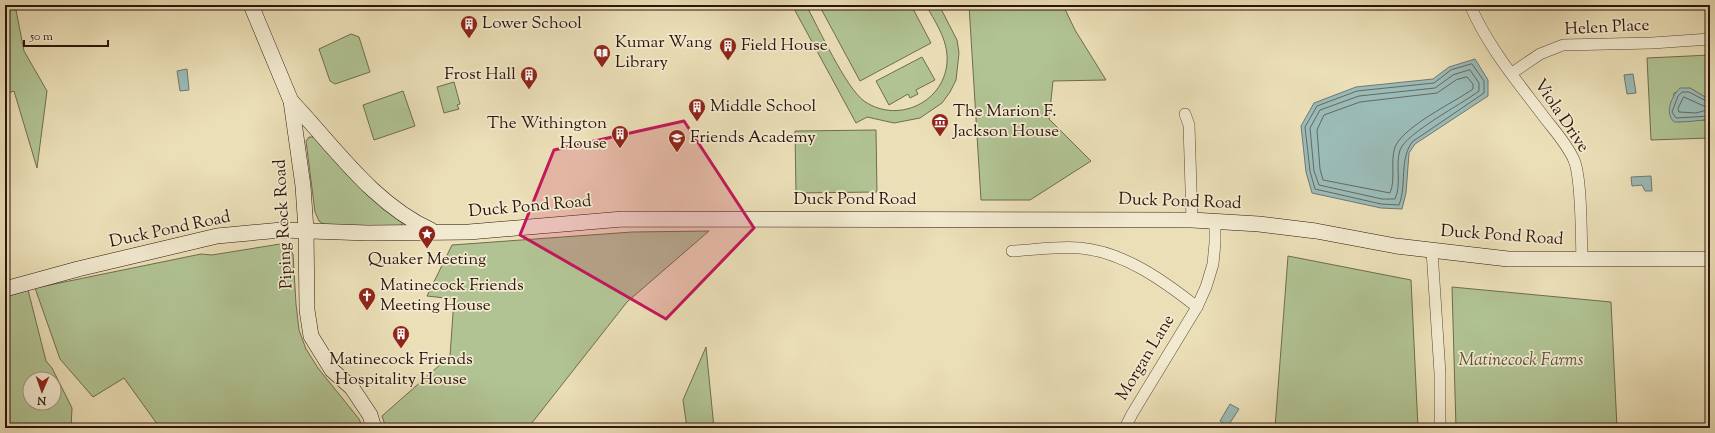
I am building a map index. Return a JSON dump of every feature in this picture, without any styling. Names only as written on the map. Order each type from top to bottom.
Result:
[{"type":"street","name":"Piping Rock Road","points":[[251,5],[291,101],[301,163],[306,230],[307,310],[311,336],[332,370],[352,388],[370,415],[374,428]]},
{"type":"street","name":"Viola Drive","points":[[1470,5],[1483,32],[1574,160],[1578,182],[1582,260]]},
{"type":"street","name":"Helen Place","points":[[1512,73],[1540,54],[1563,45],[1652,43],[1710,39]]},
{"type":"street","points":[[291,101],[381,197],[412,221],[438,232]]},
{"type":"street","points":[[1185,114],[1189,125],[1192,220]]},
{"type":"street","name":"Duck Pond Road","points":[[5,289],[78,269],[217,236],[282,230],[368,233],[438,232],[623,219],[1192,220],[1316,231],[1432,251],[1508,259],[1710,259]]},
{"type":"street","name":"Morgan Lane","points":[[1125,428],[1197,307],[1206,287],[1213,264],[1215,221]]},
{"type":"street","name":"Morgan Lane","points":[[1012,251],[1080,248],[1120,258],[1162,280],[1197,307]]},
{"type":"street","points":[[1432,251],[1440,372],[1440,428]]},
{"type":"highlighted area","points":[[684,121],[754,228],[666,319],[520,235],[554,150]]},
{"type":"green space","points":[[5,5],[15,5],[24,51],[47,91],[37,168],[14,91],[5,94]]},
{"type":"green space","points":[[792,5],[806,5],[841,71],[857,94],[864,101],[878,108],[893,111],[907,109],[920,104],[932,95],[940,84],[946,71],[946,48],[939,29],[926,5],[939,5],[957,40],[959,53],[956,80],[950,92],[942,103],[920,118],[894,123],[867,117],[856,123]]},
{"type":"green space","points":[[819,5],[911,5],[931,43],[860,81]]},
{"type":"green space","points":[[969,5],[1063,5],[1075,30],[1106,80],[1053,81],[1049,119],[1091,161],[1030,200],[981,200]]},
{"type":"green space","points":[[351,34],[359,37],[370,72],[335,84],[330,81],[319,49]]},
{"type":"green space","points":[[1710,55],[1710,100],[1690,88],[1674,93],[1673,100],[1678,122],[1710,119],[1710,138],[1651,140],[1647,58]]},
{"type":"green space","points":[[922,57],[935,80],[916,90],[918,94],[910,98],[908,94],[889,105],[876,81]]},
{"type":"green space","points":[[454,82],[460,104],[457,105],[459,109],[444,113],[437,87]]},
{"type":"green space","points":[[403,91],[415,126],[374,140],[363,105]]},
{"type":"green space","points":[[876,130],[877,192],[796,193],[795,131]]},
{"type":"green space","points":[[309,137],[314,137],[402,222],[402,225],[397,228],[325,225],[319,221],[315,212],[306,141]]},
{"type":"green space","points":[[709,231],[627,302],[531,424],[492,428],[386,428],[382,416],[450,356],[454,299],[427,296],[452,245],[632,232]]},
{"type":"green space","points":[[280,244],[287,246],[293,254],[299,330],[306,349],[318,368],[359,419],[363,428],[160,428],[124,378],[93,397],[60,359],[35,288],[201,254],[212,255]]},
{"type":"green space","name":"Matinecock Farms","points":[[1288,256],[1411,280],[1418,428],[1275,428]]},
{"type":"green space","name":"Matinecock Farms","points":[[1452,287],[1611,302],[1617,428],[1456,428]]},
{"type":"green space","points":[[28,290],[46,361],[54,371],[22,371],[22,411],[62,411],[62,388],[72,408],[71,428],[5,428],[5,297]]},
{"type":"green space","points":[[706,347],[714,428],[687,428],[683,400]]},
{"type":"water","points":[[1475,59],[1488,80],[1488,96],[1415,144],[1409,153],[1406,193],[1402,209],[1381,208],[1312,193],[1306,172],[1301,126],[1314,103],[1356,87],[1433,79],[1449,67]]},
{"type":"water","points":[[187,69],[189,90],[180,91],[177,71]]},
{"type":"water","points":[[1633,74],[1636,93],[1627,94],[1624,75]]},
{"type":"water","points":[[1680,88],[1690,88],[1710,100],[1710,119],[1674,122],[1671,118],[1669,109],[1674,95]]},
{"type":"water","points":[[1651,176],[1652,191],[1645,191],[1642,185],[1632,186],[1631,177]]},
{"type":"water","points":[[1230,404],[1239,409],[1228,426],[1220,421]]},
{"type":"place","name":"Lower School","points":[[469,39]]},
{"type":"place","name":"Field House","points":[[728,61]]},
{"type":"place","name":"Kumar Wang Library","points":[[602,68]]},
{"type":"place","name":"Frost Hall","points":[[529,90]]},
{"type":"place","name":"Middle School","points":[[697,122]]},
{"type":"place","name":"The Marion F. Jackson House","points":[[940,137]]},
{"type":"place","name":"The Withington House","points":[[620,149]]},
{"type":"place","name":"Friends Academy","points":[[677,153]]},
{"type":"place","name":"Quaker Meeting","points":[[427,249]]},
{"type":"place","name":"Matinecock Friends Meeting House","points":[[367,311]]},
{"type":"place","name":"Matinecock Friends Hospitality House","points":[[401,349]]}]
